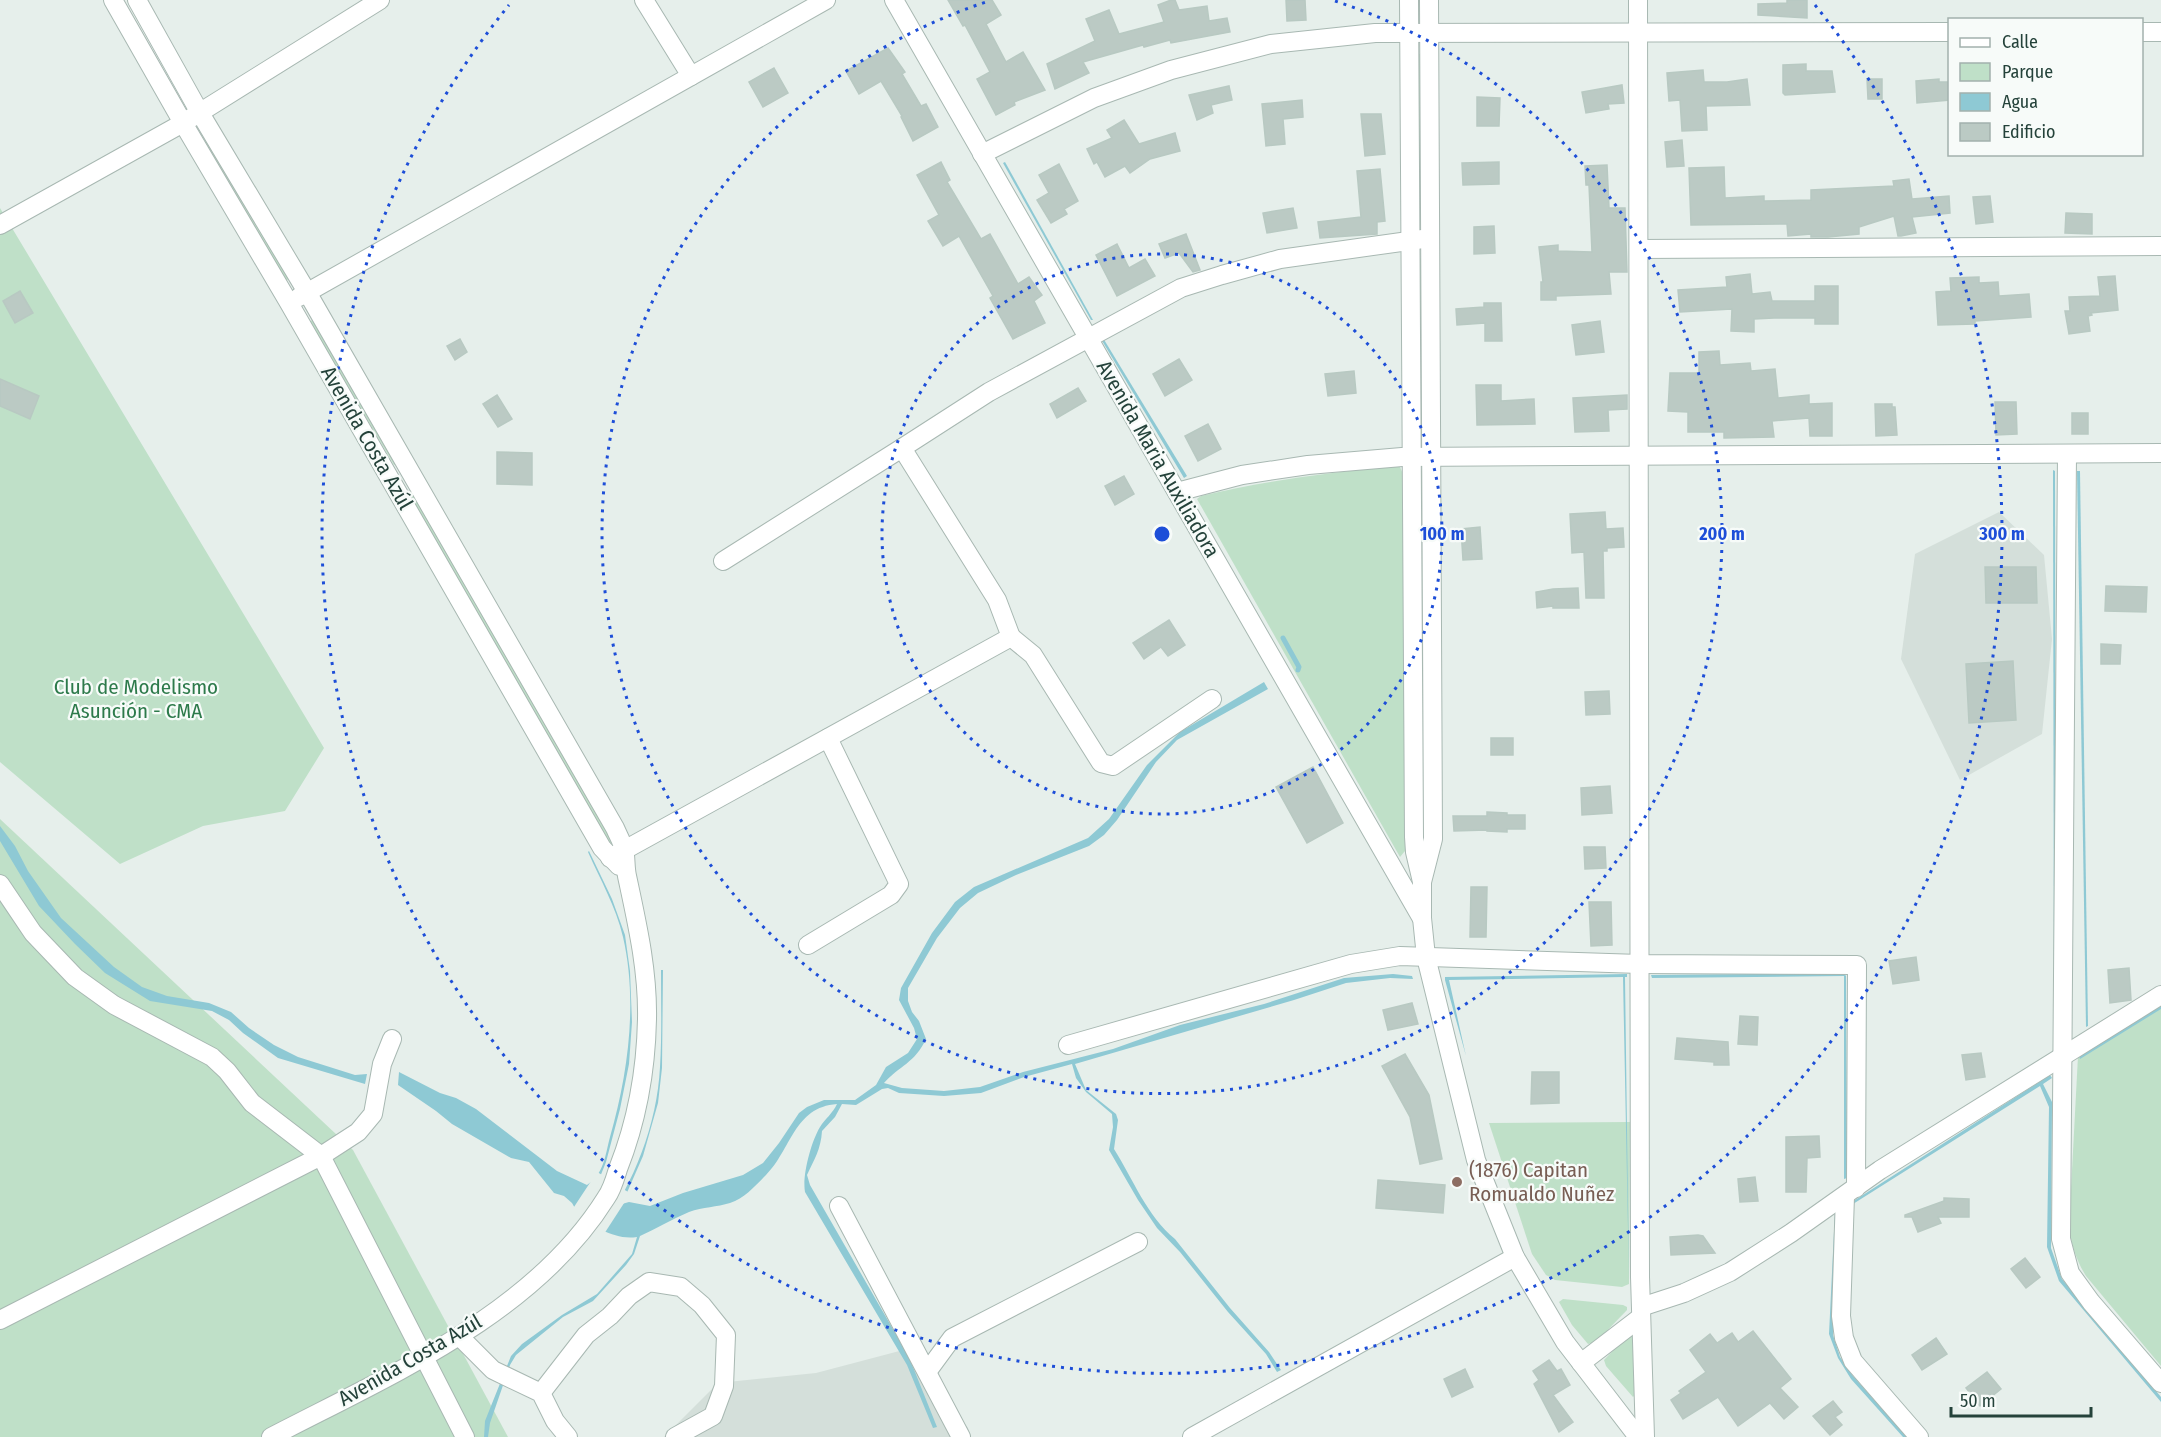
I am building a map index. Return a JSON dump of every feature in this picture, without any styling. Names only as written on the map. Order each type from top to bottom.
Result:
[{"type":"street","name":"Avenida Costa Azúl","points":[[113,0],[602,848],[617,854]]},
{"type":"street","name":"Avenida Costa Azúl","points":[[137,0],[615,828],[617,854],[626,872],[640,930],[648,1002],[647,1034],[639,1101],[626,1150],[608,1197],[577,1239],[528,1285],[459,1336],[271,1437]]},
{"type":"street","points":[[0,225],[183,123],[380,0]]},
{"type":"street","points":[[644,0],[691,76]]},
{"type":"street","points":[[289,303],[826,0]]},
{"type":"street","name":"Avenida Maria Auxiliadora","points":[[894,0],[1422,918]]},
{"type":"street","points":[[1409,0],[1414,837],[1422,882],[1422,918],[1426,957],[1476,1160],[1515,1257],[1565,1342],[1638,1437]]},
{"type":"street","points":[[1422,882],[1433,839],[1429,0]]},
{"type":"street","points":[[1638,0],[1641,1312],[1645,1437]]},
{"type":"street","points":[[982,154],[1094,98],[1171,70],[1271,44],[1375,33],[1948,32]]},
{"type":"street","points":[[2143,32],[2161,32]]},
{"type":"street","points":[[723,561],[989,392],[1181,288],[1280,260],[1430,238]]},
{"type":"street","points":[[1639,249],[2161,246]]},
{"type":"street","points":[[902,448],[997,600],[1011,637],[1033,655],[1101,763],[1113,766],[1212,699]]},
{"type":"street","points":[[1176,492],[1253,474],[1308,465],[1431,456],[2161,453]]},
{"type":"street","points":[[2067,454],[2061,1239],[2070,1273],[2091,1302],[2161,1383]]},
{"type":"street","points":[[393,484],[411,474]]},
{"type":"street","points":[[617,854],[1011,637]]},
{"type":"street","points":[[808,945],[891,895],[898,884],[828,738]]},
{"type":"street","points":[[0,884],[33,933],[75,977],[114,1005],[212,1057],[227,1071],[252,1103],[321,1156],[465,1437]]},
{"type":"street","points":[[1068,1044],[1351,964],[1400,956],[1640,964],[1857,965],[1850,1192],[1841,1316],[1844,1338],[1853,1361],[1919,1437]]},
{"type":"street","points":[[1581,1363],[1641,1312],[1730,1272],[1880,1170],[2161,995]]},
{"type":"street","points":[[0,1320],[321,1156],[358,1132],[373,1114],[382,1064],[392,1039]]},
{"type":"street","points":[[839,1206],[961,1437]]},
{"type":"street","points":[[927,1372],[952,1338],[1138,1242]]},
{"type":"street","points":[[1192,1437],[1515,1257]]},
{"type":"street","points":[[541,1393],[586,1335],[610,1316],[629,1296],[649,1282],[681,1287],[702,1305],[726,1335],[726,1357],[724,1386],[713,1416],[675,1437]]},
{"type":"street","points":[[459,1336],[493,1370],[541,1393],[555,1421],[568,1437]]},
{"type":"shaded area","points":[[1999,512],[2044,555],[2052,639],[2042,734],[1960,780],[1901,659],[1915,554]]},
{"type":"shaded area","points":[[907,1349],[968,1428],[970,1437],[664,1437],[718,1383],[816,1373]]},
{"type":"green space","points":[[1418,54],[1421,54],[1422,224],[1419,223]]},
{"type":"green space","points":[[206,139],[289,279],[284,279],[205,142]]},
{"type":"green space","name":"Club de Modelismo Asunción - CMA","points":[[0,208],[324,748],[285,811],[203,826],[120,864],[0,762]]},
{"type":"green space","points":[[1419,258],[1423,259],[1424,435],[1420,435]]},
{"type":"green space","points":[[313,319],[396,464],[394,465],[310,322]]},
{"type":"green space","points":[[1392,466],[1400,467],[1403,474],[1405,851],[1400,857],[1197,499],[1201,496],[1272,482]]},
{"type":"green space","points":[[1420,471],[1424,471],[1428,851],[1423,853]]},
{"type":"green space","points":[[412,493],[610,832],[616,848],[612,847],[604,836],[411,498]]},
{"type":"green space","points":[[0,819],[353,1150],[508,1437],[0,1437]]},
{"type":"green space","points":[[2161,1004],[2161,1366],[2086,1276],[2075,1253],[2069,1228],[2078,1056]]},
{"type":"green space","points":[[1630,1122],[1629,1284],[1622,1287],[1555,1280],[1546,1275],[1532,1254],[1489,1123]]},
{"type":"green space","points":[[1563,1299],[1623,1305],[1627,1307],[1627,1310],[1596,1342],[1588,1344],[1572,1325],[1559,1302]]},
{"type":"green space","points":[[1630,1333],[1633,1336],[1635,1395],[1633,1397],[1606,1366],[1604,1360]]},
{"type":"water","points":[[1005,162],[1093,320],[1003,163]]},
{"type":"water","points":[[1103,338],[1187,476],[1184,478],[1101,339]]},
{"type":"water","points":[[2053,470],[2055,471],[2056,1044],[2054,1044]]},
{"type":"water","points":[[2077,471],[2080,471],[2088,1026],[2086,1027]]},
{"type":"water","points":[[1264,682],[1268,689],[1177,740],[1156,762],[1117,820],[1104,835],[1089,846],[978,893],[960,908],[937,938],[908,988],[908,1001],[926,1039],[917,1054],[884,1083],[902,1088],[944,1091],[980,1087],[1023,1072],[1113,1049],[1180,1025],[1264,1004],[1344,978],[1393,974],[1412,976],[1413,979],[1390,978],[1346,983],[1075,1064],[1086,1090],[1116,1114],[1118,1120],[1114,1149],[1148,1208],[1269,1352],[1281,1370],[1277,1372],[1266,1354],[1157,1228],[1109,1150],[1113,1127],[1112,1114],[1086,1092],[1076,1078],[1072,1064],[1024,1077],[981,1093],[944,1096],[899,1093],[888,1088],[882,1089],[856,1105],[842,1104],[835,1117],[822,1131],[819,1149],[807,1175],[810,1185],[909,1357],[937,1427],[933,1428],[907,1365],[805,1192],[806,1168],[813,1141],[837,1104],[823,1107],[802,1121],[766,1175],[740,1198],[730,1203],[689,1212],[640,1236],[634,1254],[593,1301],[563,1317],[516,1355],[510,1365],[490,1423],[488,1437],[484,1437],[485,1421],[511,1356],[522,1344],[562,1315],[597,1294],[632,1254],[637,1237],[623,1237],[601,1230],[633,1173],[649,1131],[654,1110],[661,1055],[661,970],[663,970],[662,1068],[658,1103],[643,1156],[622,1204],[629,1202],[650,1206],[683,1193],[743,1175],[763,1163],[799,1113],[807,1107],[824,1100],[855,1100],[876,1085],[886,1067],[908,1053],[917,1039],[914,1028],[899,1000],[901,988],[932,933],[955,902],[974,887],[1088,838],[1109,819],[1147,765],[1180,732]]},
{"type":"water","points":[[0,826],[61,918],[114,967],[142,987],[167,996],[209,1003],[231,1012],[274,1045],[298,1057],[355,1075],[367,1074],[365,1084],[278,1058],[229,1020],[212,1011],[150,1001],[105,973],[39,906],[0,841]]},
{"type":"water","points":[[589,851],[612,899],[625,935],[630,971],[632,1022],[629,1064],[606,1162],[600,1177],[576,1210],[564,1196],[554,1193],[529,1162],[511,1158],[452,1124],[398,1085],[399,1072],[440,1093],[456,1098],[476,1109],[557,1171],[587,1185],[593,1181],[605,1158],[622,1088],[629,1038],[630,987],[620,926]]},
{"type":"water","points":[[1844,973],[1846,976],[1847,1178],[1844,1179],[1844,976],[1652,978],[1651,975]]},
{"type":"water","points":[[1627,974],[1625,977],[1629,1280],[1623,977],[1449,980],[1466,1056],[1445,980],[1445,977]]},
{"type":"water","points":[[2161,1005],[2161,1009],[2080,1059],[2079,1056]]},
{"type":"water","points":[[2050,1075],[2052,1078],[2043,1084],[2052,1102],[2051,1248],[2062,1279],[2161,1397],[2161,1402],[2059,1281],[2047,1247],[2049,1107],[2040,1086],[1853,1204],[1852,1202]]},
{"type":"water","points":[[1835,1211],[1838,1211],[1833,1335],[1840,1357],[1853,1376],[1907,1437],[1903,1437],[1851,1379],[1838,1358],[1829,1334]]},
{"type":"pier","points":[[597,1172],[604,1176],[603,1179],[594,1187],[578,1212],[574,1212],[572,1210]]},
{"type":"pier","points":[[623,1189],[630,1193],[628,1197],[604,1234],[600,1233],[599,1229]]},
{"type":"building","points":[[948,0],[992,0],[1001,15],[986,24],[1006,62],[1023,52],[1045,90],[1014,102],[1015,105],[996,115],[977,79],[990,72],[965,25],[963,26]]},
{"type":"building","points":[[1175,0],[1179,10],[1207,6],[1209,21],[1227,18],[1230,32],[1171,43],[1170,40],[1144,47],[1143,45],[1083,62],[1089,73],[1055,89],[1047,64],[1095,41],[1086,19],[1109,10],[1119,34],[1164,22],[1158,5]]},
{"type":"building","points":[[1286,0],[1305,0],[1306,20],[1287,21]]},
{"type":"building","points":[[1787,0],[1807,0],[1807,18],[1758,15],[1758,4],[1787,3]]},
{"type":"building","points":[[888,48],[905,72],[902,74],[921,106],[926,104],[938,127],[913,141],[902,116],[881,81],[859,94],[846,71]]},
{"type":"building","points":[[1806,64],[1806,71],[1832,71],[1835,92],[1785,95],[1783,93],[1783,65]]},
{"type":"building","points":[[774,68],[788,93],[763,107],[749,82]]},
{"type":"building","points":[[1703,70],[1704,82],[1747,79],[1750,105],[1706,106],[1707,130],[1682,131],[1680,100],[1669,101],[1667,73]]},
{"type":"building","points":[[1867,79],[1882,79],[1882,99],[1868,99]]},
{"type":"building","points":[[1939,79],[1939,82],[1948,82],[1948,100],[1917,103],[1916,81]]},
{"type":"building","points":[[1622,85],[1624,103],[1608,104],[1609,109],[1586,113],[1582,92]]},
{"type":"building","points":[[1229,86],[1232,100],[1211,105],[1213,113],[1197,120],[1189,95]]},
{"type":"building","points":[[1477,97],[1500,98],[1499,126],[1477,126]]},
{"type":"building","points":[[1302,100],[1303,117],[1283,119],[1285,144],[1266,146],[1262,104]]},
{"type":"building","points":[[1361,114],[1381,114],[1385,154],[1365,156]]},
{"type":"building","points":[[1124,120],[1139,144],[1175,133],[1180,151],[1150,159],[1130,173],[1125,166],[1105,177],[1097,162],[1094,164],[1087,149],[1112,138],[1107,130]]},
{"type":"building","points":[[1682,140],[1684,166],[1667,167],[1665,142]]},
{"type":"building","points":[[941,162],[950,180],[947,182],[981,239],[990,234],[1018,284],[1029,277],[1042,295],[1034,301],[1045,323],[1013,339],[990,298],[993,296],[959,236],[943,246],[928,221],[939,215],[917,175]]},
{"type":"building","points":[[1499,162],[1499,184],[1463,185],[1462,163]]},
{"type":"building","points":[[1059,164],[1078,201],[1064,209],[1067,214],[1051,223],[1037,200],[1049,193],[1039,175]]},
{"type":"building","points":[[1607,165],[1609,208],[1625,208],[1627,272],[1609,272],[1611,294],[1556,296],[1556,300],[1541,300],[1541,282],[1543,282],[1539,247],[1558,245],[1558,251],[1592,252],[1589,185],[1586,185],[1585,166]]},
{"type":"building","points":[[1724,167],[1725,198],[1764,196],[1764,201],[1811,200],[1811,190],[1894,186],[1893,181],[1909,179],[1912,199],[1949,196],[1950,213],[1912,217],[1916,233],[1901,236],[1898,236],[1894,216],[1859,227],[1859,234],[1828,237],[1811,237],[1811,234],[1788,236],[1787,224],[1691,225],[1689,168]]},
{"type":"building","points":[[1380,169],[1385,221],[1377,222],[1377,234],[1320,238],[1318,222],[1361,217],[1357,171]]},
{"type":"building","points":[[1990,196],[1993,222],[1976,224],[1973,197]]},
{"type":"building","points":[[1293,208],[1297,228],[1267,233],[1263,213]]},
{"type":"building","points":[[2066,213],[2092,214],[2092,234],[2065,233]]},
{"type":"building","points":[[1494,226],[1495,253],[1474,254],[1474,227]]},
{"type":"building","points":[[1186,234],[1200,270],[1193,272],[1179,253],[1165,258],[1159,244]]},
{"type":"building","points":[[1117,244],[1129,268],[1145,259],[1155,276],[1117,296],[1096,255]]},
{"type":"building","points":[[1750,274],[1752,294],[1770,292],[1772,301],[1815,301],[1815,286],[1838,286],[1838,324],[1815,324],[1815,318],[1754,319],[1754,332],[1731,331],[1732,309],[1680,312],[1678,290],[1727,287],[1726,277]]},
{"type":"building","points":[[2115,276],[2118,310],[2091,313],[2092,315],[2088,316],[2090,331],[2069,334],[2065,311],[2070,311],[2069,297],[2100,296],[2098,277]]},
{"type":"building","points":[[1979,277],[1979,283],[1998,282],[1999,296],[2029,294],[2031,317],[1975,321],[1975,324],[1938,325],[1936,292],[1951,291],[1950,278]]},
{"type":"building","points":[[20,291],[33,313],[15,323],[3,301]]},
{"type":"building","points":[[1484,303],[1501,303],[1502,341],[1485,341],[1485,323],[1457,325],[1456,309],[1484,307]]},
{"type":"building","points":[[1600,321],[1604,352],[1576,355],[1572,325]]},
{"type":"building","points":[[460,339],[467,352],[455,360],[447,346]]},
{"type":"building","points":[[1719,351],[1720,365],[1750,363],[1751,371],[1775,369],[1778,398],[1809,395],[1809,404],[1832,403],[1832,436],[1810,436],[1809,418],[1772,421],[1774,437],[1724,438],[1724,432],[1688,432],[1688,412],[1668,411],[1670,373],[1699,373],[1699,352]]},
{"type":"building","points":[[1179,359],[1192,380],[1165,396],[1153,374]]},
{"type":"building","points":[[1354,371],[1356,393],[1328,396],[1325,374]]},
{"type":"building","points":[[0,379],[39,396],[30,419],[0,406]]},
{"type":"building","points":[[1476,385],[1501,385],[1501,401],[1534,399],[1535,424],[1477,425]]},
{"type":"building","points":[[1078,388],[1086,401],[1057,418],[1050,404]]},
{"type":"building","points":[[497,395],[512,419],[498,427],[483,404]]},
{"type":"building","points":[[1627,395],[1627,409],[1608,410],[1609,431],[1575,432],[1573,398]]},
{"type":"building","points":[[1995,402],[2016,402],[2017,434],[1996,435]]},
{"type":"building","points":[[1875,404],[1892,404],[1892,407],[1895,407],[1897,435],[1876,436]]},
{"type":"building","points":[[2072,413],[2088,413],[2088,434],[2072,434]]},
{"type":"building","points":[[1208,424],[1221,449],[1198,461],[1185,436]]},
{"type":"building","points":[[497,452],[532,453],[532,485],[497,484]]},
{"type":"building","points":[[1124,476],[1134,494],[1115,505],[1105,486]]},
{"type":"building","points":[[1605,512],[1606,529],[1623,528],[1624,547],[1607,548],[1607,551],[1603,551],[1604,598],[1586,598],[1584,552],[1572,553],[1570,514]]},
{"type":"building","points":[[1480,527],[1482,559],[1463,560],[1461,529]]},
{"type":"building","points":[[1985,567],[2036,567],[2037,603],[1986,603]]},
{"type":"building","points":[[2106,586],[2147,587],[2146,612],[2105,611]]},
{"type":"building","points":[[1578,588],[1579,608],[1553,608],[1553,606],[1537,608],[1536,592]]},
{"type":"building","points":[[1169,620],[1185,645],[1168,656],[1161,647],[1144,659],[1133,643]]},
{"type":"building","points":[[2101,644],[2121,645],[2120,664],[2101,664]]},
{"type":"building","points":[[2013,661],[2016,720],[1969,723],[1966,664]]},
{"type":"building","points":[[1609,691],[1610,714],[1586,715],[1585,692]]},
{"type":"building","points":[[1491,738],[1513,738],[1513,755],[1491,755]]},
{"type":"building","points":[[1313,767],[1343,823],[1307,843],[1276,787]]},
{"type":"building","points":[[1610,786],[1612,813],[1582,815],[1581,788]]},
{"type":"building","points":[[1487,812],[1525,815],[1525,829],[1507,829],[1507,832],[1454,831],[1453,816],[1487,816]]},
{"type":"building","points":[[1584,847],[1605,847],[1606,868],[1585,869]]},
{"type":"building","points":[[1471,887],[1487,887],[1486,937],[1470,937]]},
{"type":"building","points":[[1589,902],[1611,902],[1612,945],[1591,946]]},
{"type":"building","points":[[1916,957],[1919,980],[1893,984],[1889,961]]},
{"type":"building","points":[[2129,968],[2131,1000],[2110,1003],[2108,970]]},
{"type":"building","points":[[1412,1003],[1418,1024],[1388,1030],[1383,1010]]},
{"type":"building","points":[[1740,1016],[1758,1017],[1757,1045],[1738,1044]]},
{"type":"building","points":[[1677,1038],[1728,1042],[1729,1065],[1675,1059]]},
{"type":"building","points":[[1981,1053],[1985,1077],[1966,1080],[1962,1055]]},
{"type":"building","points":[[1405,1054],[1429,1095],[1442,1159],[1420,1164],[1410,1117],[1382,1066]]},
{"type":"building","points":[[1532,1072],[1559,1072],[1559,1103],[1531,1104]]},
{"type":"building","points":[[1819,1136],[1820,1157],[1807,1158],[1806,1192],[1786,1192],[1786,1137]]},
{"type":"building","points":[[1755,1177],[1758,1201],[1740,1202],[1738,1179]]},
{"type":"building","points":[[1378,1180],[1445,1185],[1443,1213],[1376,1208]]},
{"type":"building","points":[[1944,1198],[1969,1199],[1969,1217],[1938,1217],[1941,1223],[1918,1232],[1912,1217],[1905,1217],[1905,1215],[1944,1201]]},
{"type":"building","points":[[1703,1236],[1715,1253],[1671,1255],[1670,1237]]},
{"type":"building","points":[[2025,1258],[2040,1277],[2026,1288],[2011,1269]]},
{"type":"building","points":[[1753,1331],[1791,1379],[1780,1388],[1798,1407],[1784,1419],[1770,1403],[1738,1426],[1718,1397],[1683,1419],[1671,1400],[1681,1393],[1679,1391],[1706,1372],[1690,1350],[1710,1334],[1717,1343],[1732,1333],[1738,1342]]},
{"type":"building","points":[[1936,1338],[1947,1354],[1922,1370],[1912,1355]]},
{"type":"building","points":[[1549,1360],[1557,1371],[1561,1369],[1570,1385],[1553,1395],[1573,1422],[1559,1432],[1534,1384],[1539,1380],[1533,1371]]},
{"type":"building","points":[[1465,1369],[1473,1387],[1452,1397],[1444,1379]]},
{"type":"building","points":[[1987,1372],[2001,1389],[1980,1406],[1966,1388]]},
{"type":"building","points":[[1833,1401],[1842,1412],[1835,1417],[1842,1425],[1830,1435],[1813,1416]]},
{"type":"waterway","points":[[1283,638],[1299,667],[1298,670]]},
{"type":"place","name":"(1876) Capitan Romualdo Nuñez","points":[[1457,1182]]}]
